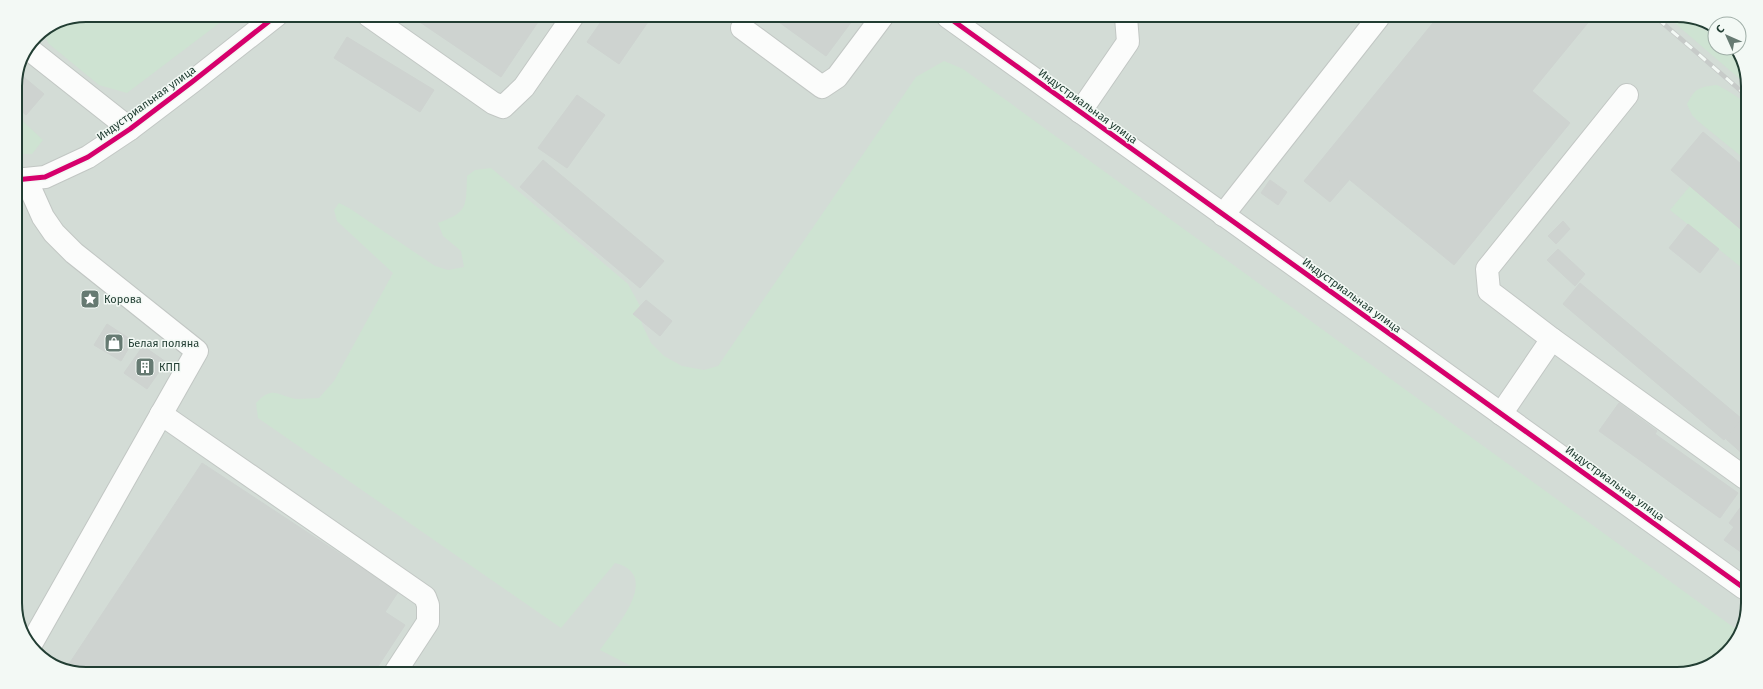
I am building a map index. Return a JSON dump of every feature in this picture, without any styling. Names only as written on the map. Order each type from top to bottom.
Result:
[{"type":"street","name":"Индустриальная улица","points":[[22,179],[45,177],[88,157],[192,82],[269,22]]},
{"type":"street","points":[[378,22],[493,103],[503,108],[524,87],[569,22]]},
{"type":"street","points":[[742,28],[822,87],[837,77],[878,22]]},
{"type":"street","name":"Индустриальная улица","points":[[955,22],[1741,586]]},
{"type":"street","points":[[1080,112],[1128,42],[1126,22]]},
{"type":"street","points":[[1223,215],[1375,22]]},
{"type":"street","points":[[32,52],[130,128]]},
{"type":"street","points":[[1626,95],[1487,269],[1489,291],[1552,339],[1741,475]]},
{"type":"street","points":[[22,182],[43,218],[54,233],[74,252],[197,351],[34,640]]},
{"type":"street","points":[[1501,414],[1552,339]]},
{"type":"street","points":[[161,414],[425,597],[428,605],[428,622],[399,667]]},
{"type":"shaded area","points":[[86,22],[1676,22],[1697,25],[1707,30],[1707,56],[1733,56],[1738,66],[1741,82],[1741,602],[1738,623],[1728,642],[1716,654],[1697,664],[1676,667],[86,667],[66,664],[47,654],[35,642],[27,627],[22,607],[22,86],[23,74],[33,51],[41,41],[62,27],[74,23]]},
{"type":"green space","points":[[221,22],[127,93],[99,85],[49,44],[45,38],[62,27],[74,23]]},
{"type":"green space","points":[[1673,22],[1696,25],[1707,31],[1707,51]]},
{"type":"green space","points":[[1713,56],[1733,56],[1741,80]]},
{"type":"green space","points":[[944,61],[963,69],[1735,629],[1728,642],[1716,654],[1697,664],[1676,667],[633,667],[600,650],[624,616],[631,603],[635,590],[635,579],[629,569],[615,563],[561,628],[258,418],[256,403],[268,394],[277,393],[299,399],[319,398],[334,381],[393,273],[337,221],[334,210],[339,203],[349,208],[435,266],[448,270],[464,267],[461,251],[443,236],[438,223],[455,215],[463,207],[466,195],[467,176],[475,170],[491,168],[628,284],[641,308],[642,324],[651,343],[664,356],[682,366],[704,370],[718,366],[916,77]]},
{"type":"green space","points":[[1717,85],[1741,99],[1741,156],[1692,115],[1687,104],[1695,91]]},
{"type":"green space","points":[[22,120],[43,140],[32,154],[22,154]]},
{"type":"green space","points":[[1690,186],[1741,230],[1741,267],[1670,210]]},
{"type":"building","points":[[420,22],[538,22],[501,77]]},
{"type":"building","points":[[601,22],[648,22],[619,64],[587,42]]},
{"type":"building","points":[[779,22],[851,22],[826,56]]},
{"type":"building","points":[[1434,22],[1589,22],[1532,91],[1570,123],[1454,265],[1323,158]]},
{"type":"building","points":[[347,37],[434,90],[420,112],[334,58]]},
{"type":"building","points":[[23,76],[44,94],[26,115],[22,111]]},
{"type":"building","points":[[577,95],[605,115],[567,168],[538,148]]},
{"type":"building","points":[[1703,132],[1741,164],[1741,229],[1671,170]]},
{"type":"building","points":[[1323,158],[1349,180],[1330,202],[1304,181]]},
{"type":"building","points":[[543,160],[664,261],[640,288],[520,187]]},
{"type":"building","points":[[1270,180],[1287,192],[1278,205],[1261,193]]},
{"type":"building","points":[[1563,221],[1570,229],[1556,244],[1548,236]]},
{"type":"building","points":[[1688,224],[1719,249],[1700,273],[1669,248]]},
{"type":"building","points":[[1558,249],[1585,274],[1575,286],[1547,260]]},
{"type":"building","points":[[1580,283],[1741,418],[1741,420],[1724,440],[1563,304]]},
{"type":"building","points":[[646,300],[672,321],[660,336],[633,314]]},
{"type":"building","name":"Белая поляна","points":[[107,324],[133,341],[121,361],[94,345]]},
{"type":"building","name":"КПП","points":[[143,346],[166,362],[147,389],[124,373]]},
{"type":"building","points":[[1619,403],[1657,431],[1637,458],[1599,431]]},
{"type":"building","points":[[1741,420],[1741,452],[1726,439]]},
{"type":"building","points":[[1655,434],[1721,481],[1703,506],[1637,458]]},
{"type":"building","points":[[202,463],[398,592],[385,612],[405,625],[378,667],[86,667],[69,665]]},
{"type":"building","points":[[1721,481],[1738,493],[1720,518],[1703,506]]},
{"type":"building","points":[[1741,506],[1741,552],[1724,540],[1734,527],[1729,523]]},
{"type":"railway","points":[[1661,22],[1741,91]]},
{"type":"cycle path","points":[[22,179],[45,177],[88,157],[130,129],[268,22]]},
{"type":"cycle path","points":[[955,22],[1741,586]]},
{"type":"place","name":"Корова","points":[[90,299]]},
{"type":"place","name":"Белая поляна","points":[[114,343]]},
{"type":"place","name":"КПП","points":[[145,367]]}]
